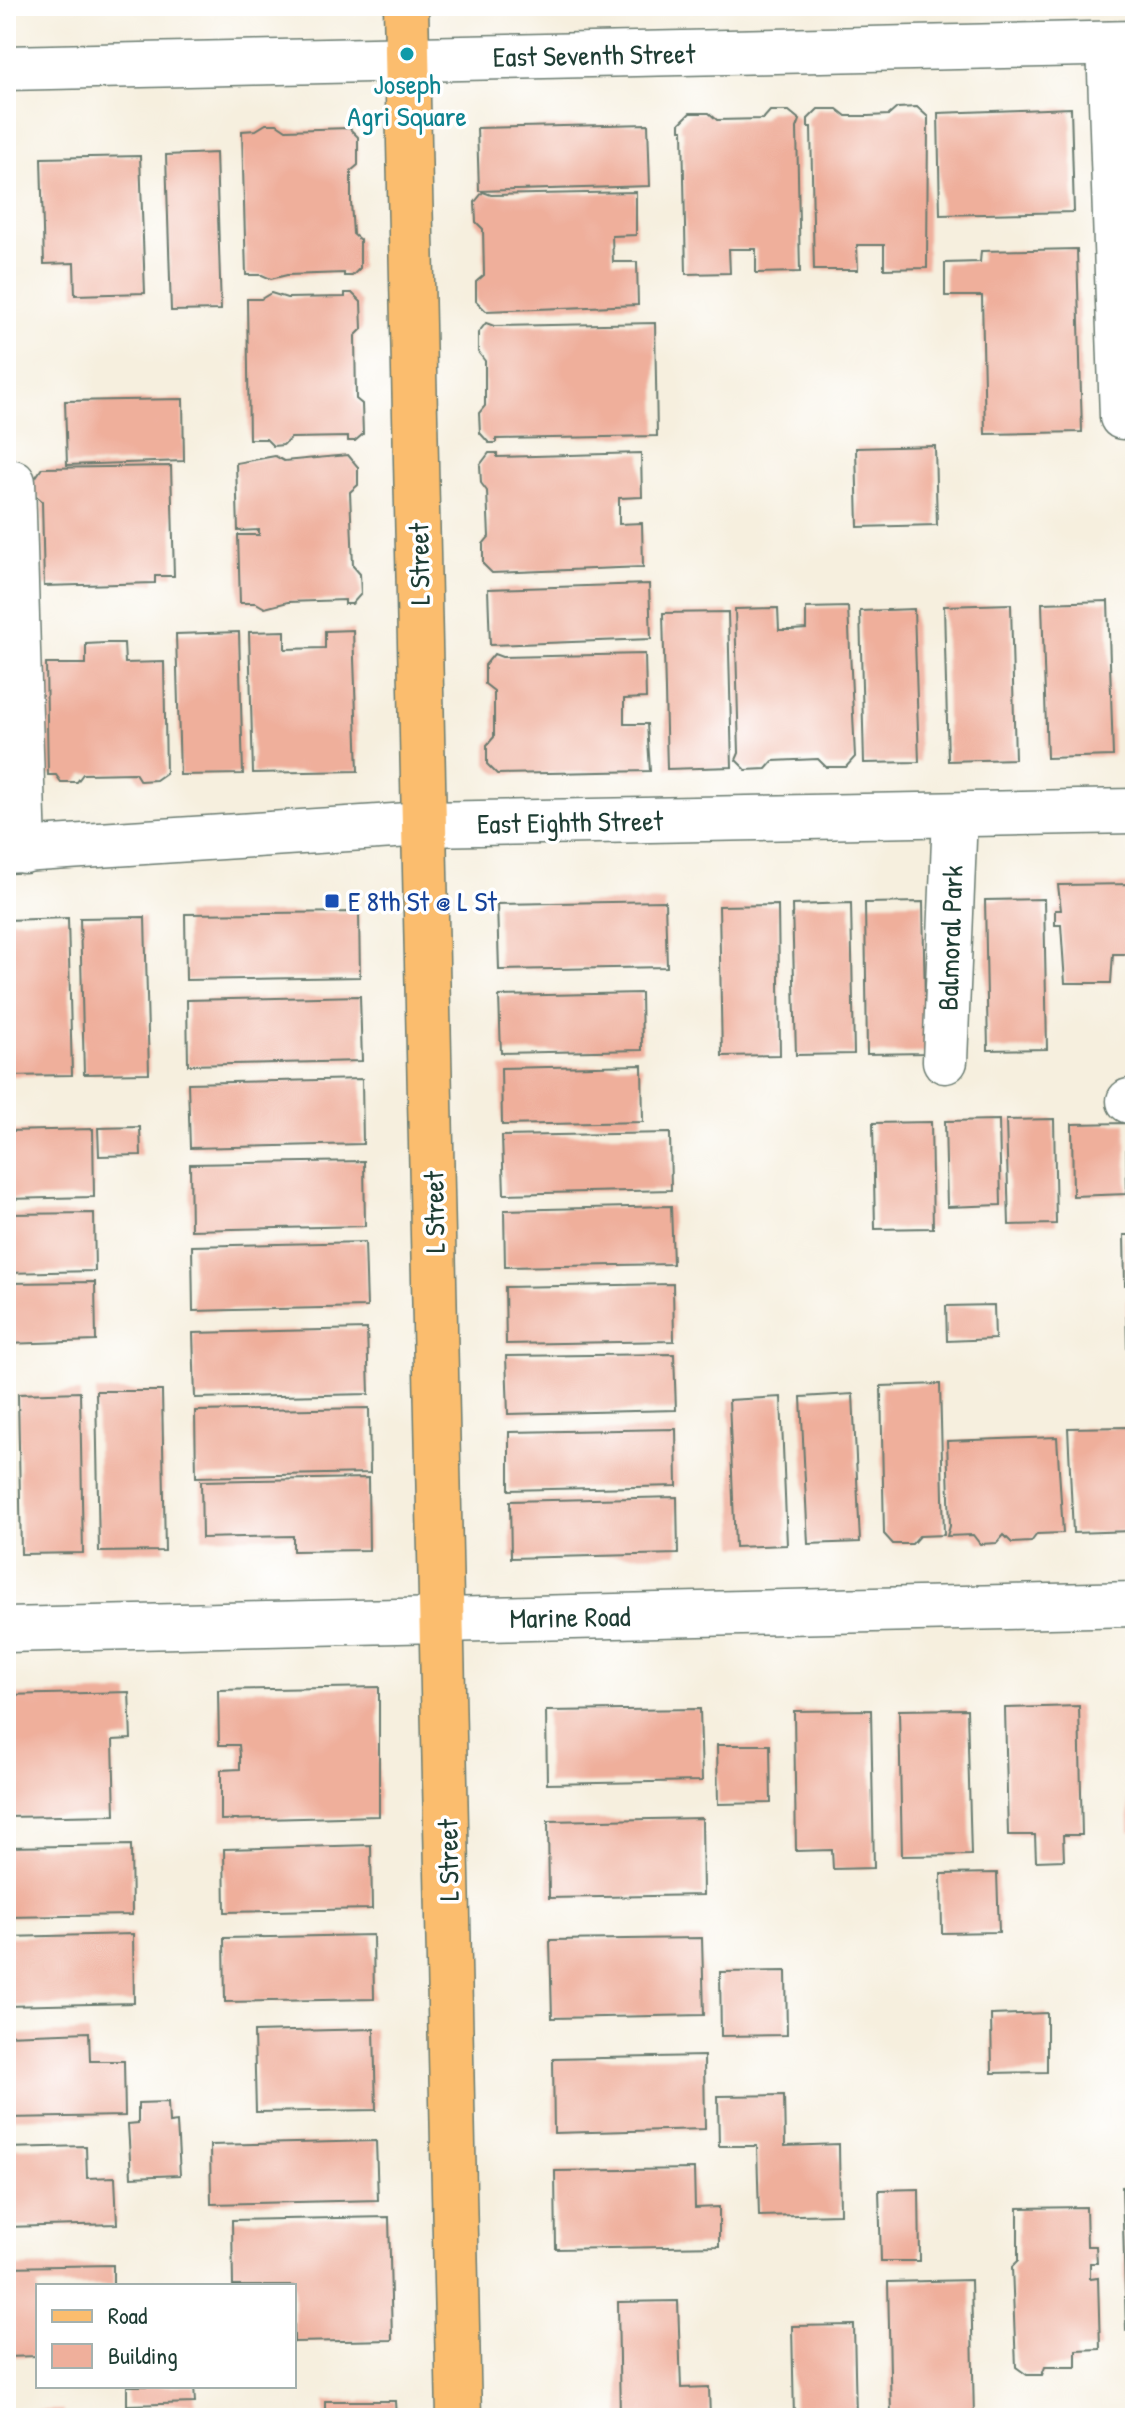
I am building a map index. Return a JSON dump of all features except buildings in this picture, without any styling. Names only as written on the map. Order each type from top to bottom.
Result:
[{"type":"main road","name":"L Street","points":[[406,6],[459,2418]]},
{"type":"street","name":"East Seventh Street","points":[[6,68],[1122,43]]},
{"type":"street","points":[[1122,43],[1122,417]]},
{"type":"street","points":[[13,482],[15,851]]},
{"type":"street","name":"East Eighth Street","points":[[15,851],[425,824],[1135,811]]},
{"type":"street","name":"Balmoral Park","points":[[945,1061],[955,815]]},
{"type":"street","name":"Marine Road","points":[[6,1630],[1135,1604]]},
{"type":"place","name":"Joseph Agri Square","points":[[407,54]]},
{"type":"place","name":"E 8th St @ L St","points":[[332,901]]}]
